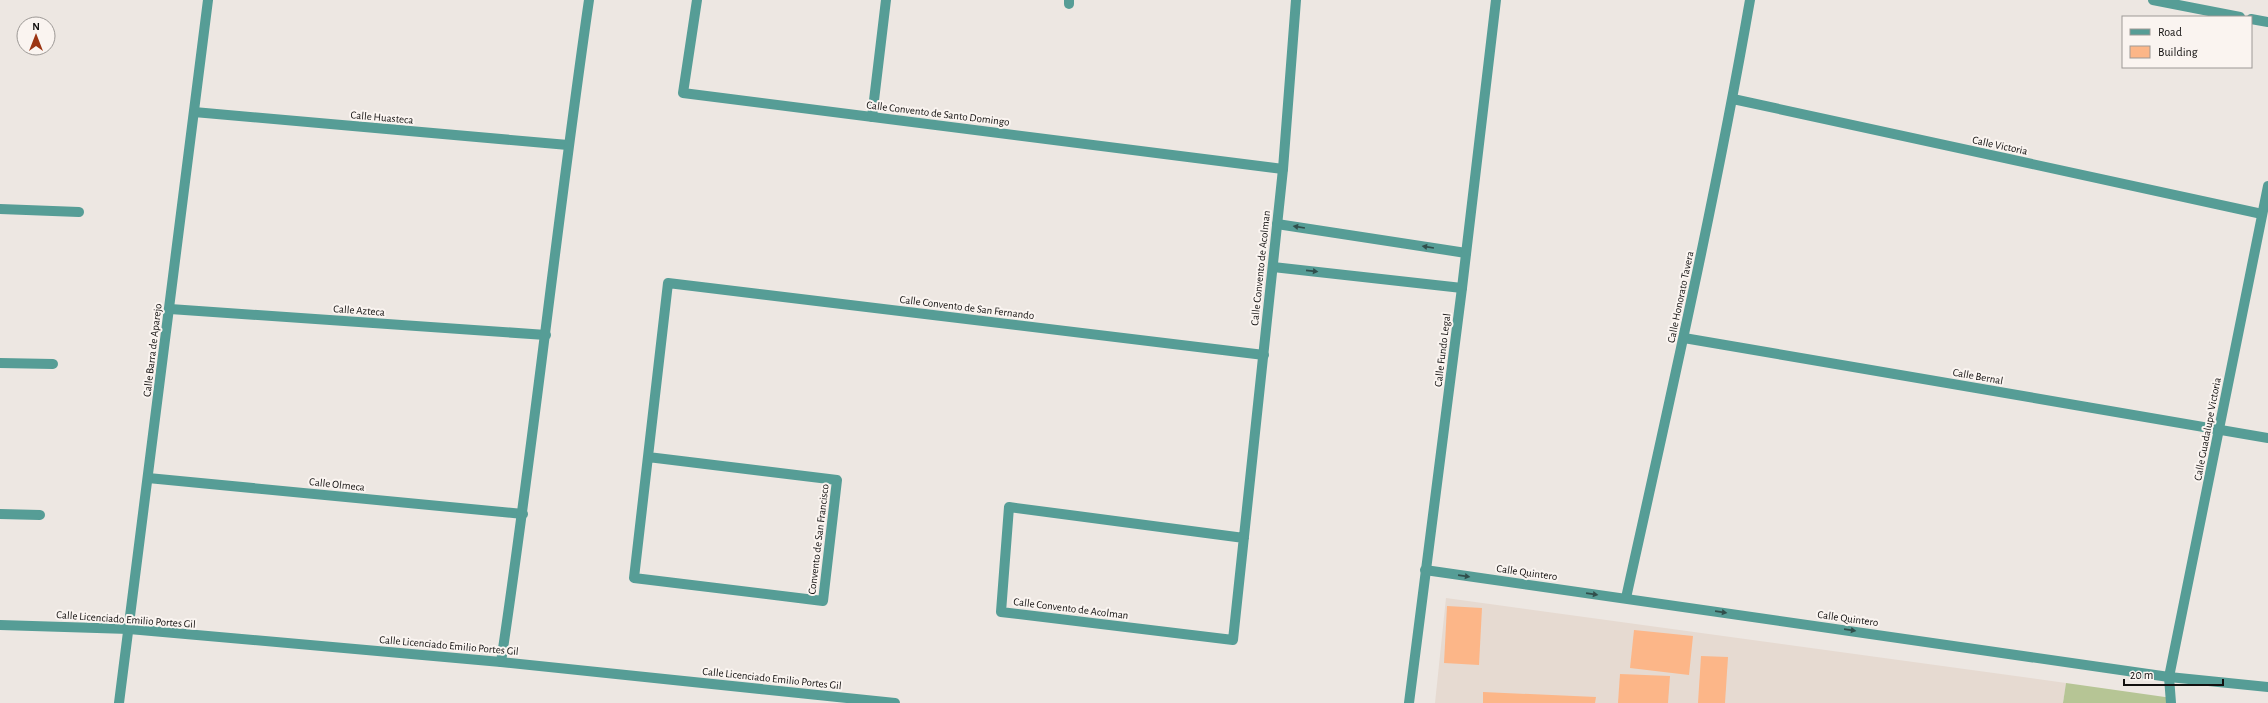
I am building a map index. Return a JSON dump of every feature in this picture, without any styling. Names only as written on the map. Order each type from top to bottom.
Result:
[{"type":"street","name":"Calle Barra de Aparejo","points":[[119,703],[208,0]]},
{"type":"street","points":[[501,662],[523,514],[568,145],[589,0]]},
{"type":"street","name":"Calle Convento de Santo Domingo","points":[[697,0],[684,93],[1283,169]]},
{"type":"street","points":[[872,117],[886,0]]},
{"type":"street","name":"Calle Convento de Acolman","points":[[1244,538],[1009,507],[1001,612],[1233,640],[1264,354],[1283,169],[1296,0]]},
{"type":"street","name":"Calle Fundo Legal","points":[[1409,703],[1462,288],[1496,0]]},
{"type":"street","name":"Calle Honorato Tavera","points":[[1626,598],[1684,338],[1733,99],[1750,0]]},
{"type":"street","points":[[2153,0],[2235,16]]},
{"type":"street","points":[[2252,19],[2268,22]]},
{"type":"street","name":"Calle Victoria","points":[[1733,99],[2262,214]]},
{"type":"street","name":"Calle Huasteca","points":[[194,112],[568,145]]},
{"type":"street","name":"Calle Guadalupe Victoria","points":[[2171,703],[2169,677],[2268,186]]},
{"type":"street","points":[[0,209],[79,212]]},
{"type":"street","points":[[1277,224],[1466,253]]},
{"type":"street","points":[[1273,267],[1462,288]]},
{"type":"street","name":"Calle Convento de San Fernando","points":[[668,283],[1264,354]]},
{"type":"street","name":"Convento de San Francisco","points":[[648,457],[837,480],[823,601],[634,578],[668,283]]},
{"type":"street","name":"Calle Azteca","points":[[170,308],[546,335]]},
{"type":"street","name":"Calle Bernal","points":[[1684,338],[2268,438]]},
{"type":"street","points":[[0,363],[54,364]]},
{"type":"street","name":"Calle Olmeca","points":[[148,478],[523,514]]},
{"type":"street","points":[[0,514],[40,515]]},
{"type":"street","name":"Calle Quintero","points":[[1425,570],[2169,677],[2268,687]]},
{"type":"street","name":"Calle Licenciado Emilio Portes Gil","points":[[0,625],[129,630],[501,662],[895,703]]},
{"type":"shaded area","points":[[1446,598],[2066,683],[2063,703],[1435,703]]},
{"type":"green space","points":[[2066,683],[2172,698],[2171,703],[2063,703]]},
{"type":"building","points":[[1447,606],[1482,608],[1479,665],[1444,663]]},
{"type":"building","points":[[1634,630],[1693,636],[1689,675],[1630,668]]},
{"type":"building","points":[[1701,656],[1728,657],[1725,703],[1698,703]]},
{"type":"building","points":[[1620,674],[1670,676],[1668,703],[1618,703]]},
{"type":"building","points":[[1483,692],[1596,697],[1595,703],[1483,703]]}]
